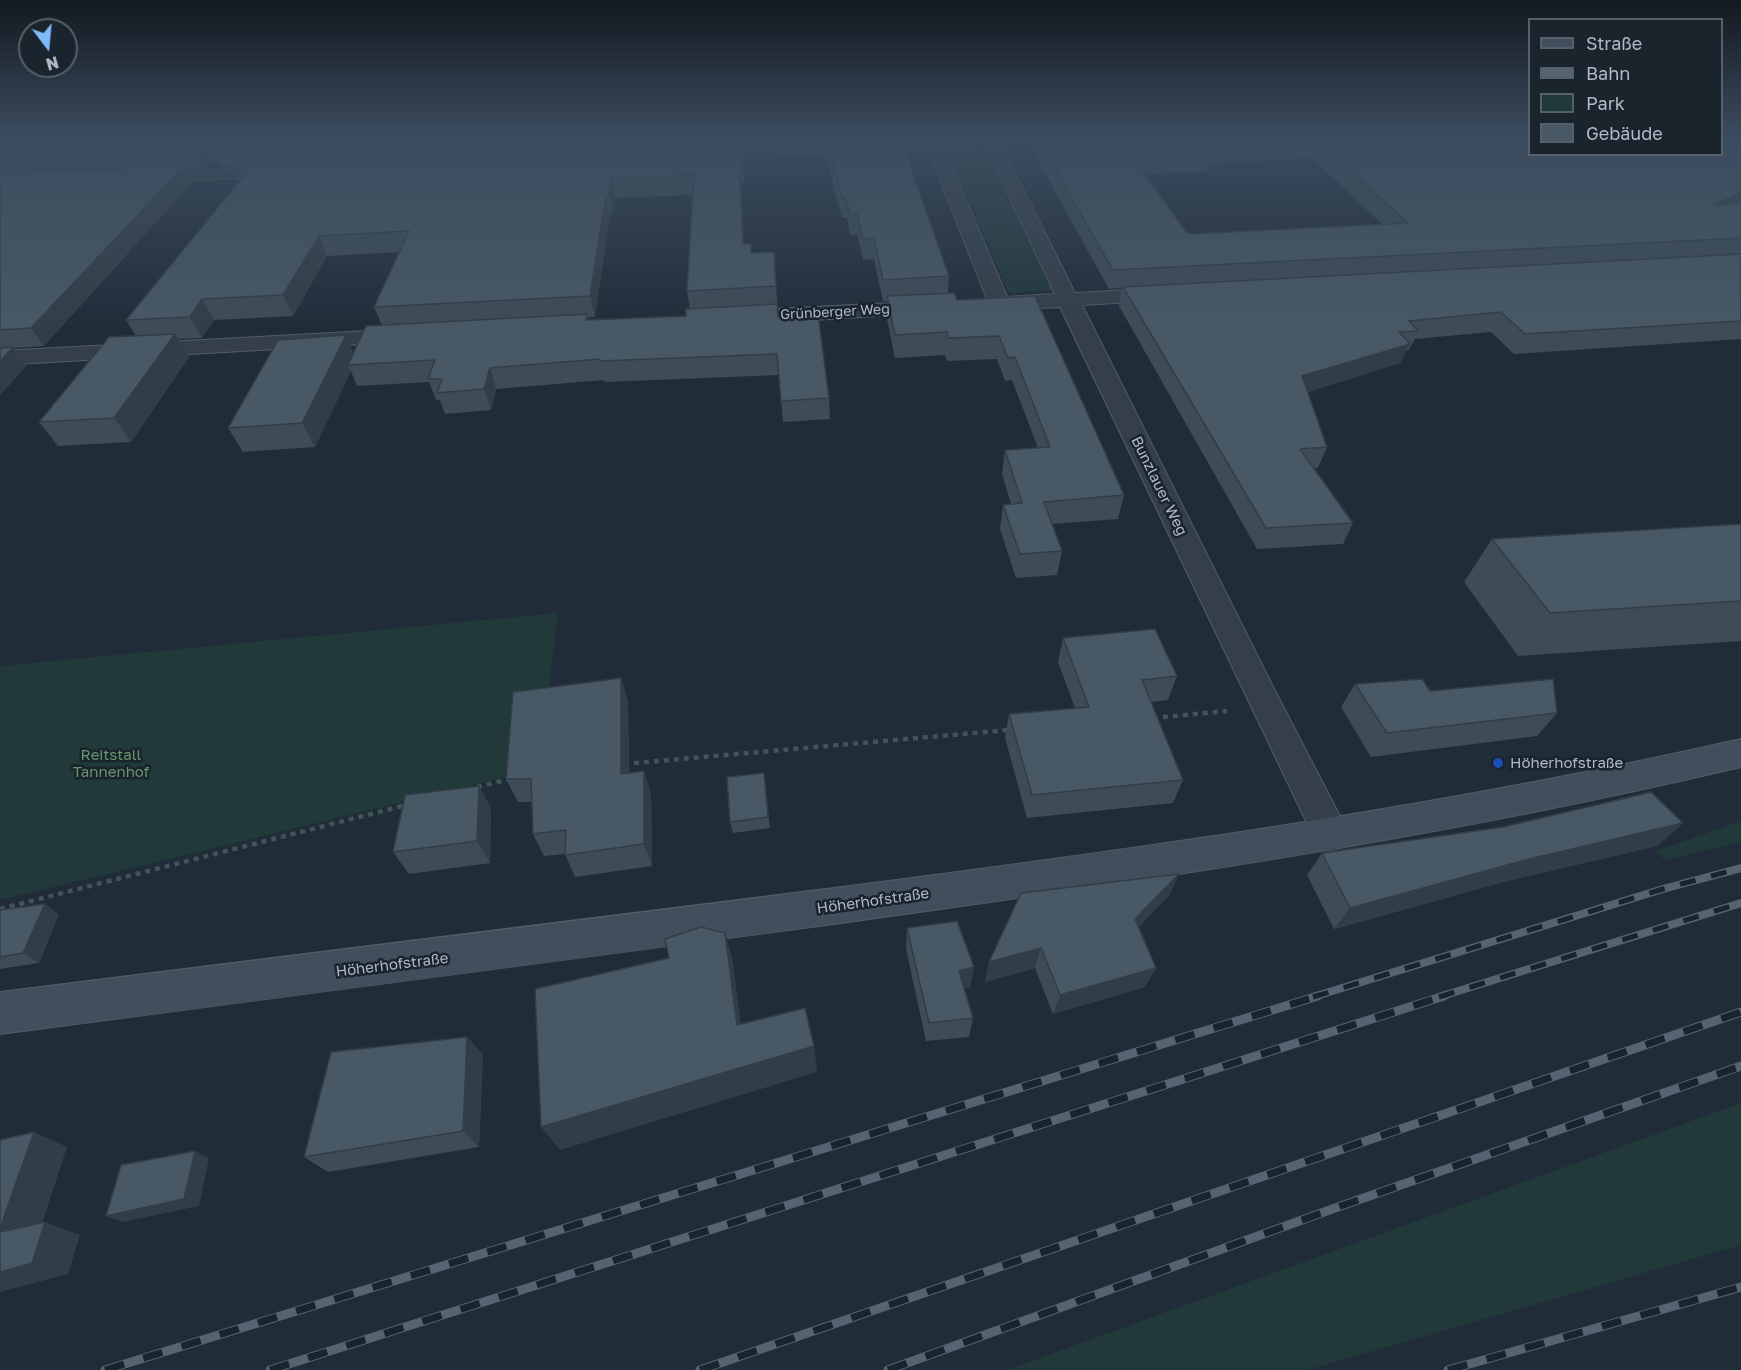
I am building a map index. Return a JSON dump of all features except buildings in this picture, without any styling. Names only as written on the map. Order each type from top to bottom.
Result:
[{"type":"street","points":[[957,201],[999,303]]},
{"type":"street","name":"Bunzlauer Weg","points":[[1020,201],[1266,708],[1331,835]]},
{"type":"street","points":[[975,305],[1187,293]]},
{"type":"street","name":"Grünberger Weg","points":[[714,319],[951,306]]},
{"type":"street","points":[[0,358],[428,335]]},
{"type":"street","name":"Höherhofstraße","points":[[0,1013],[494,952],[1131,866],[1331,835],[1533,800],[1741,753]]},
{"type":"path","points":[[1147,718],[1266,708]]},
{"type":"path","points":[[622,764],[1016,730]]},
{"type":"path","points":[[471,789],[516,777]]},
{"type":"path","points":[[0,909],[413,803]]},
{"type":"green space","points":[[970,201],[1009,201],[1052,290],[1009,293]]},
{"type":"green space","name":"Reitstall Tannenhof","points":[[558,613],[539,769],[0,900],[0,666]]},
{"type":"green space","points":[[1741,821],[1741,842],[1665,860],[1656,851]]},
{"type":"green space","points":[[1741,1103],[1741,1245],[1307,1370],[1007,1370]]},
{"type":"railway","points":[[1313,997],[1663,889],[1741,868]]},
{"type":"railway","points":[[1439,997],[1741,903]]},
{"type":"railway","points":[[105,1370],[1318,996]]},
{"type":"railway","points":[[270,1370],[1444,996]]},
{"type":"railway","points":[[700,1370],[1741,1012]]},
{"type":"railway","points":[[888,1370],[1338,1207],[1741,1066]]},
{"type":"railway","points":[[1448,1370],[1741,1287]]},
{"type":"place","name":"Höherhofstraße","points":[[1498,763]]}]
